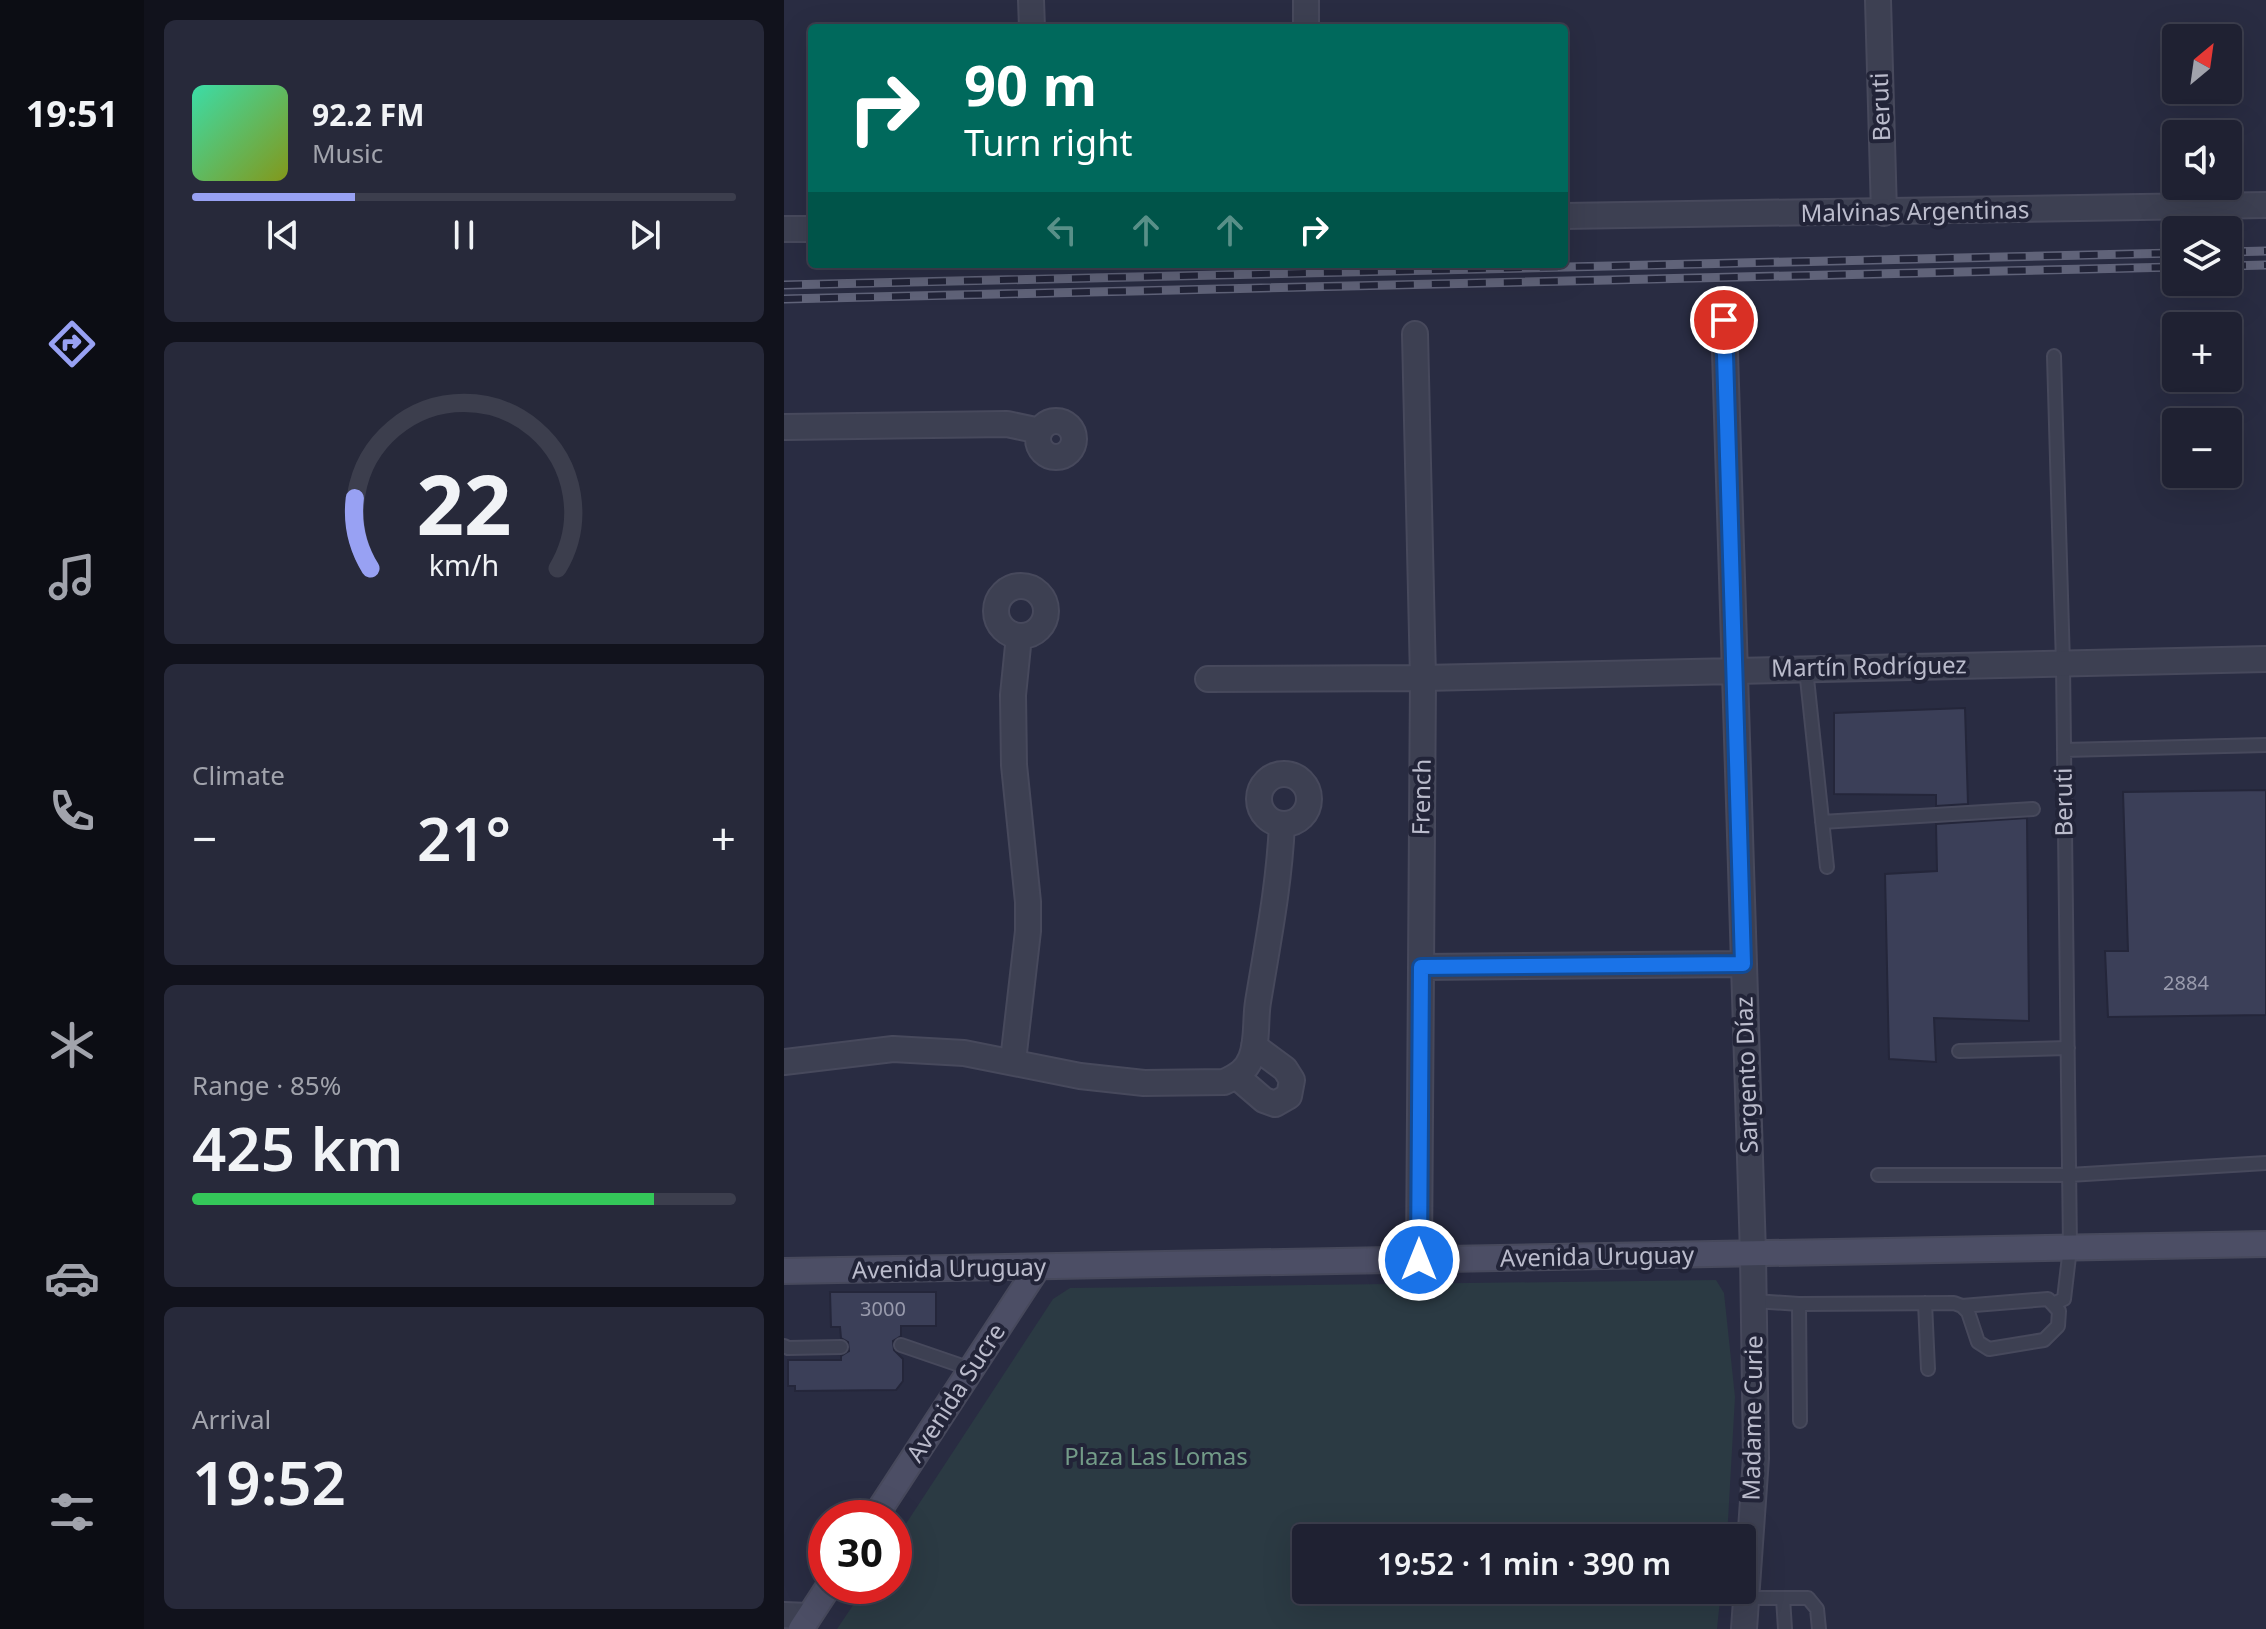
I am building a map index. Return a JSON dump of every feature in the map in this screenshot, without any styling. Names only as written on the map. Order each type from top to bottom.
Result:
[{"type":"main road","name":"Avenida Uruguay","points":[[784,1271],[2266,1244]]},
{"type":"main road","name":"Avenida Sucre","points":[[886,1500],[1038,1267]]},
{"type":"main road","points":[[805,1622],[817,1604]]},
{"type":"street","points":[[1031,0],[1032,24]]},
{"type":"street","points":[[1306,0],[1306,24]]},
{"type":"street","name":"Beruti","points":[[1878,0],[1884,213]]},
{"type":"street","name":"Malvinas Argentinas","points":[[1568,216],[2266,205]]},
{"type":"street","points":[[784,229],[808,229]]},
{"type":"street","name":"Sargento Díaz","points":[[1724,320],[1753,1254]]},
{"type":"street","name":"French","points":[[1415,334],[1423,678],[1419,1260]]},
{"type":"street","points":[[784,427],[1007,424],[1040,431]]},
{"type":"street","points":[[1013,1061],[1028,931],[1028,902],[1014,765],[1013,695],[1019,636]]},
{"type":"street","name":"Martín Rodríguez","points":[[1208,679],[1423,678],[2266,659]]},
{"type":"street","points":[[784,1062],[893,1049],[964,1053],[1080,1076],[1144,1083],[1224,1082],[1244,1070],[1254,1046],[1256,1016],[1278,892],[1282,824]]},
{"type":"street","points":[[1421,967],[1743,964]]},
{"type":"street","points":[[1236,1076],[1264,1100],[1275,1104],[1289,1096],[1292,1080],[1285,1069],[1254,1046]]},
{"type":"street","name":"Madame Curie","points":[[1751,1524],[1756,1458],[1753,1254]]},
{"type":"street","name":"Madame Curie","points":[[1744,1629],[1746,1604]]},
{"type":"street","points":[[784,1615],[805,1622]]},
{"type":"lane","name":"Beruti","points":[[2054,356],[2063,664],[2070,1248],[2064,1299],[2055,1303]]},
{"type":"lane","points":[[1806,669],[1827,867]]},
{"type":"lane","points":[[2064,750],[2266,745]]},
{"type":"lane","points":[[1822,822],[2033,809]]},
{"type":"lane","points":[[1959,1051],[2068,1048]]},
{"type":"lane","points":[[1878,1175],[2069,1175],[2266,1163]]},
{"type":"lane","points":[[1754,1301],[1962,1306],[2048,1299],[2055,1303],[2059,1311],[2058,1326],[2044,1340],[1989,1349],[1978,1342],[1968,1312],[1962,1306]]},
{"type":"lane","points":[[1925,1303],[1928,1369]]},
{"type":"lane","points":[[1799,1304],[1800,1421]]},
{"type":"lane","points":[[901,1345],[971,1369]]},
{"type":"lane","points":[[784,1346],[841,1347]]},
{"type":"lane","points":[[1756,1598],[1808,1598],[1814,1602],[1819,1629]]},
{"type":"lane","points":[[1783,1598],[1785,1629]]},
{"type":"green space","name":"Plaza Las Lomas","points":[[1716,1280],[1724,1293],[1735,1397],[1728,1524],[1292,1524],[1292,1604],[1720,1604],[1717,1629],[837,1629],[854,1604],[912,1604],[912,1514],[1053,1299],[1070,1288]]},
{"type":"building","points":[[1965,708],[1968,804],[1936,806],[1936,795],[1834,794],[1834,713]]},
{"type":"building","points":[[2266,790],[2266,1015],[2108,1017],[2105,951],[2128,951],[2123,792]]},
{"type":"building","points":[[2027,818],[2029,1021],[1934,1018],[1936,1062],[1889,1059],[1885,874],[1937,871],[1936,824]]},
{"type":"building","points":[[830,1292],[936,1292],[936,1326],[901,1326],[901,1336],[893,1341],[894,1350],[903,1359],[903,1381],[896,1390],[795,1391],[795,1386],[788,1386],[788,1360],[841,1360],[841,1356],[849,1351],[848,1342],[841,1338],[840,1327],[831,1327]]},
{"type":"railway","points":[[2242,252],[2266,251]]},
{"type":"railway","points":[[1568,267],[2162,253]]},
{"type":"railway","points":[[2242,266],[2266,265]]},
{"type":"railway","points":[[784,299],[2162,267]]},
{"type":"railway","points":[[784,285],[1524,268]]},
{"type":"route","points":[[1419,1260],[1421,967],[1743,964],[1724,320]]}]
